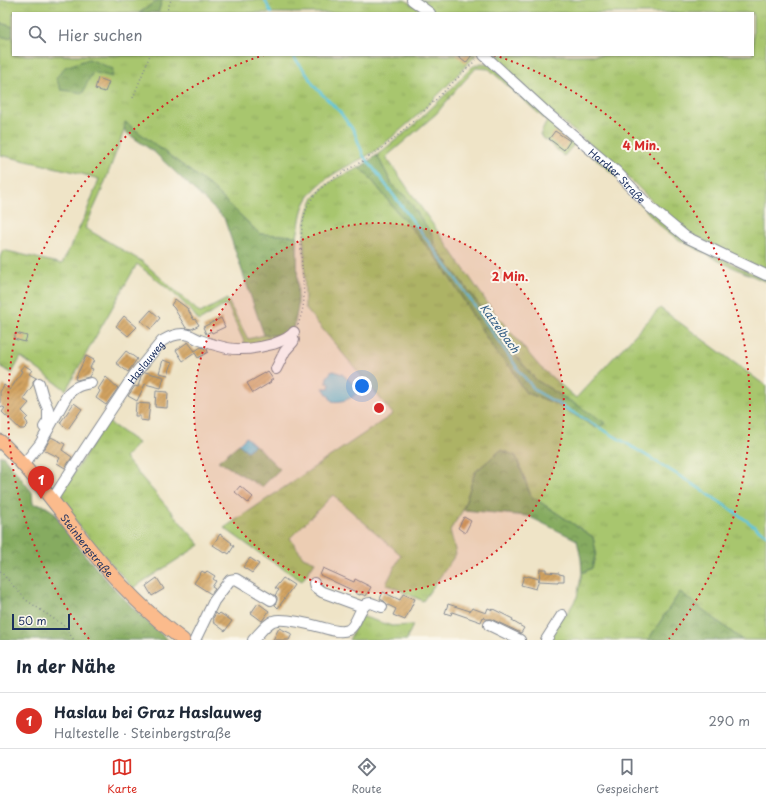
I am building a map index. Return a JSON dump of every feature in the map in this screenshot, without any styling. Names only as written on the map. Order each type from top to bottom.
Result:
[{"type":"main road","name":"Steinbergstraße","points":[[0,441],[39,483],[100,561],[145,610],[183,640]]},
{"type":"street","points":[[412,0],[429,12]]},
{"type":"street","name":"Hardter Straße","points":[[484,56],[547,113],[616,171],[652,208],[686,237],[766,275]]},
{"type":"street","points":[[276,369],[282,357],[294,340],[293,333]]},
{"type":"street","name":"Haslauweg","points":[[52,500],[134,375],[162,341],[175,335],[187,334],[199,340],[228,348],[242,349],[259,347],[281,341],[293,333]]},
{"type":"street","points":[[35,451],[37,442],[48,421],[48,409],[42,397],[39,383]]},
{"type":"street","points":[[23,465],[40,444],[72,389],[80,385],[90,383]]},
{"type":"street","points":[[195,640],[214,601],[230,580],[236,578],[271,600]]},
{"type":"street","points":[[314,583],[315,586],[322,592],[363,607]]},
{"type":"street","points":[[252,640],[269,623],[277,620],[313,625],[334,631],[347,631],[356,622],[363,607],[367,604],[370,603],[382,607]]},
{"type":"street","points":[[546,640],[562,615]]},
{"type":"street","points":[[489,625],[520,640]]},
{"type":"path","points":[[166,12],[171,0]]},
{"type":"path","points":[[133,98],[150,56]]},
{"type":"path","points":[[293,333],[298,323],[303,306],[303,227],[306,211],[311,198],[334,177],[383,148],[438,99],[482,56]]},
{"type":"path","points":[[0,571],[26,600],[63,624],[74,640]]},
{"type":"green space","points":[[0,0],[159,0],[141,12],[12,12],[12,27],[0,23]]},
{"type":"green space","points":[[159,0],[162,0],[158,12],[141,12]]},
{"type":"green space","points":[[162,0],[405,0],[424,12],[158,12]]},
{"type":"green space","points":[[417,0],[766,0],[766,271],[689,233],[666,215],[620,169],[558,118],[491,56],[754,56],[754,12],[435,12]]},
{"type":"green space","points":[[0,23],[12,27],[12,36],[8,38],[0,36]]},
{"type":"green space","points":[[0,36],[8,38],[12,36],[12,56],[475,56],[424,108],[386,142],[372,153],[336,173],[319,185],[304,205],[297,236],[260,234],[210,186],[125,122],[124,131],[100,195],[85,228],[143,262],[200,313],[227,299],[248,339],[264,335],[278,335],[277,341],[246,346],[227,304],[199,321],[186,305],[137,264],[66,390],[21,357],[12,373],[0,366],[0,257],[3,250],[62,264],[85,216],[99,179],[0,155]]},
{"type":"green space","points":[[89,59],[113,69],[112,77],[93,72],[83,93],[61,90],[56,78],[65,67]]},
{"type":"green space","points":[[481,63],[489,64],[495,68],[556,125],[607,164],[652,211],[675,231],[693,244],[766,279],[766,282],[723,263],[676,238],[657,223],[621,181],[575,143],[564,156],[540,135],[547,121],[489,69],[476,68],[437,113],[386,157],[493,311],[540,367],[576,398],[660,308],[766,386],[766,640],[742,640],[680,592],[648,640],[544,640],[557,618],[567,614],[577,597],[582,573],[592,568],[596,552],[593,537],[531,496],[516,456],[501,450],[475,472],[463,510],[450,530],[456,554],[423,601],[386,584],[401,555],[333,495],[290,538],[303,557],[315,562],[302,581],[224,528],[393,414],[305,308],[304,240],[308,212],[313,199],[324,187],[335,179],[359,168],[367,174],[440,262],[496,353],[512,369],[526,393],[556,404],[596,428],[605,423],[536,380],[512,351],[496,327],[434,245],[433,236],[407,198],[393,186],[377,155],[412,127],[472,67]]},
{"type":"green space","points":[[125,122],[210,186],[260,234],[297,236],[298,307],[294,327],[278,335],[264,335],[224,218],[154,152],[124,131]]},
{"type":"green space","points":[[377,155],[393,186],[407,198],[433,236],[434,245],[496,327],[512,351],[536,380],[606,423],[596,428],[556,404],[526,393],[512,369],[496,353],[440,262],[367,174],[359,168]]},
{"type":"green space","points":[[107,421],[138,443],[125,458],[200,545],[133,588],[92,542],[58,498]]},
{"type":"green space","points":[[239,444],[247,451],[255,445],[280,469],[262,487],[218,461]]},
{"type":"green space","points":[[501,450],[516,456],[531,496],[593,537],[596,552],[592,568],[582,573],[577,540],[528,516],[463,510],[475,472]]},
{"type":"green space","points":[[0,456],[3,456],[32,492],[33,504],[43,505],[54,512],[83,553],[111,585],[140,615],[168,640],[0,640]]},
{"type":"green space","points":[[680,592],[742,640],[648,640]]},
{"type":"green space","points":[[361,616],[392,626],[413,625],[407,640],[349,640]]},
{"type":"water","points":[[334,371],[342,374],[357,387],[357,393],[355,395],[342,401],[332,401],[323,388],[329,388],[330,383],[326,383],[327,377]]},
{"type":"water","points":[[246,437],[255,445],[247,451],[239,444]]},
{"type":"building","points":[[457,56],[471,56],[466,63]]},
{"type":"building","points":[[98,78],[109,82],[105,92],[95,89]]},
{"type":"building","points":[[555,131],[570,141],[564,150],[549,139]]},
{"type":"building","points":[[175,299],[187,308],[194,320],[195,319],[199,325],[192,329],[186,328],[171,305]]},
{"type":"building","points":[[151,310],[160,318],[151,329],[141,321]]},
{"type":"building","points":[[124,316],[137,327],[128,336],[116,326]]},
{"type":"building","points":[[221,318],[225,327],[206,334],[203,327]]},
{"type":"building","points":[[16,333],[27,336],[25,342],[14,339]]},
{"type":"building","points":[[188,342],[195,351],[201,347],[207,349],[208,352],[198,358],[195,353],[183,361],[176,350]]},
{"type":"building","points":[[126,351],[137,359],[128,372],[116,363]]},
{"type":"building","points":[[86,356],[94,360],[90,368],[93,369],[89,377],[77,380],[75,379]]},
{"type":"building","points":[[163,360],[172,363],[168,375],[159,373]]},
{"type":"building","points":[[24,365],[32,370],[29,374],[36,378],[23,399],[29,403],[22,411],[28,417],[25,420],[28,425],[24,429],[20,429],[2,412],[5,408],[0,406],[0,392],[4,385],[10,390]]},
{"type":"building","points":[[145,372],[164,377],[161,388],[145,384],[137,401],[128,396],[135,386],[138,387],[141,376]]},
{"type":"building","points":[[268,372],[273,379],[270,381],[271,382],[253,393],[247,383]]},
{"type":"building","points":[[106,377],[118,388],[106,405],[96,398],[100,391],[98,389]]},
{"type":"building","points":[[156,391],[168,392],[167,408],[155,407]]},
{"type":"building","points":[[74,403],[82,409],[68,429],[60,423]]},
{"type":"building","points":[[136,403],[150,404],[148,421],[140,420],[140,416],[135,416]]},
{"type":"building","points":[[51,437],[65,444],[62,450],[72,457],[65,468],[57,463],[60,458],[44,450]]},
{"type":"building","points":[[240,486],[253,497],[248,503],[235,492]]},
{"type":"building","points":[[464,517],[471,521],[465,533],[458,528]]},
{"type":"building","points":[[220,534],[234,546],[229,554],[213,545]]},
{"type":"building","points":[[250,558],[259,564],[252,573],[243,567]]},
{"type":"building","points":[[323,568],[354,582],[355,579],[371,587],[366,596],[360,595],[320,575]]},
{"type":"building","points":[[540,569],[546,569],[546,572],[564,575],[564,581],[539,581]]},
{"type":"building","points":[[202,571],[205,573],[207,571],[215,576],[213,579],[216,581],[212,587],[215,589],[211,594],[194,583]]},
{"type":"building","points":[[524,576],[539,579],[536,589],[521,585]]},
{"type":"building","points":[[157,578],[164,589],[152,596],[146,586]]},
{"type":"building","points":[[283,578],[294,585],[278,608],[275,605],[277,597],[275,595],[279,590],[275,588]]},
{"type":"building","points":[[383,592],[400,600],[403,594],[415,599],[405,620],[393,615],[396,609],[380,599]]},
{"type":"building","points":[[258,603],[269,611],[262,621],[251,613]]},
{"type":"building","points":[[448,604],[470,611],[472,608],[486,613],[488,608],[493,609],[513,619],[512,621],[524,628],[521,633],[491,619],[486,619],[483,617],[481,622],[452,612],[451,615],[445,613]]},
{"type":"building","points":[[216,613],[218,615],[220,613],[232,621],[225,631],[213,622],[213,618]]},
{"type":"building","points":[[279,628],[292,634],[289,640],[273,640]]},
{"type":"waterway","name":"Katzelbach","points":[[265,0],[271,12]]},
{"type":"waterway","name":"Katzelbach","points":[[293,56],[315,87],[339,111],[354,131],[364,157],[456,279],[520,372],[536,391],[626,443],[699,488],[766,535]]},
{"type":"place","name":"Haslau bei Graz Haslauweg","points":[[41,499]]}]
